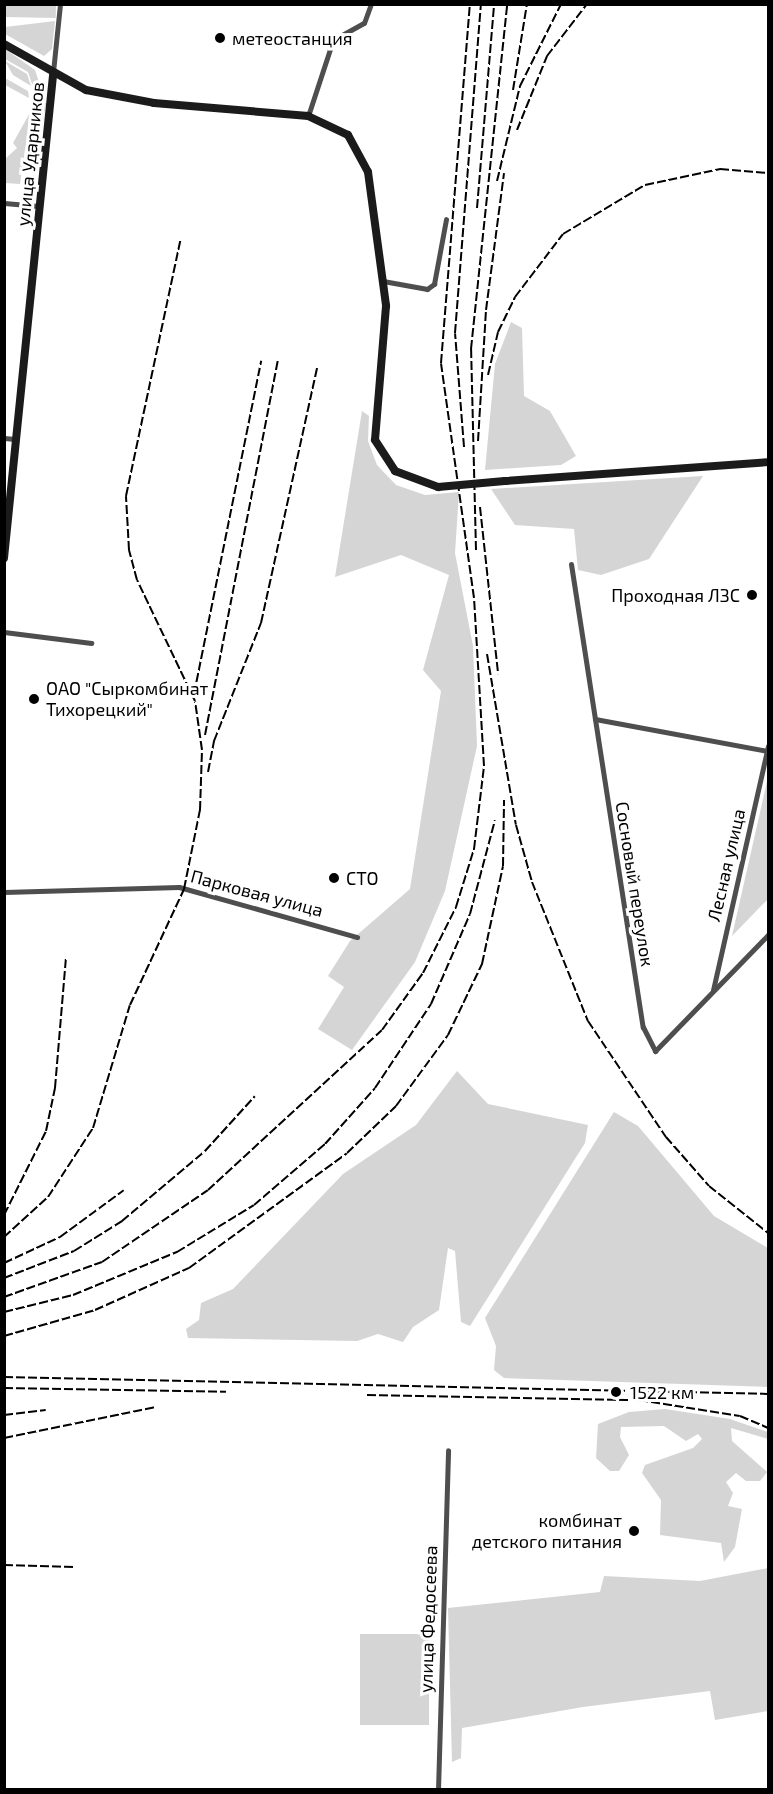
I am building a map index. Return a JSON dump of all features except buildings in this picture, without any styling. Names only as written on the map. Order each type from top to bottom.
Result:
[{"type":"main road","points":[[4,44],[53,74],[86,90],[121,98],[308,116],[340,128],[362,154],[383,281],[387,322],[375,440],[395,471],[438,487],[768,462]]},
{"type":"main road","name":"улица Ударников","points":[[4,558],[53,74]]},
{"type":"street","name":"улица Ударников","points":[[53,74],[60,4]]},
{"type":"street","points":[[308,116],[333,40],[364,23],[371,4]]},
{"type":"street","points":[[4,203],[39,206]]},
{"type":"street","points":[[383,281],[427,289],[434,284],[447,219]]},
{"type":"street","points":[[4,438],[15,440]]},
{"type":"street","name":"Сосновый переулок","points":[[571,564],[643,1027],[655,1051],[713,992]]},
{"type":"street","points":[[4,632],[91,643]]},
{"type":"street","points":[[595,719],[768,748]]},
{"type":"street","name":"Лесная улица","points":[[713,992],[768,748]]},
{"type":"street","name":"Парковая улица","points":[[4,892],[179,887],[357,937]]},
{"type":"street","points":[[713,992],[768,935]]},
{"type":"street","name":"улица Федосеева","points":[[438,1790],[448,1450]]},
{"type":"shaded area","points":[[5,4],[56,5],[56,18],[5,17]]},
{"type":"shaded area","points":[[55,21],[52,49],[44,56],[5,34],[5,27]]},
{"type":"shaded area","points":[[5,49],[35,70],[42,91],[33,87],[28,72],[5,59]]},
{"type":"shaded area","points":[[5,61],[27,74],[31,86],[13,75]]},
{"type":"shaded area","points":[[5,78],[28,91],[29,98],[5,85]]},
{"type":"shaded area","points":[[37,100],[46,103],[40,142],[25,149],[20,184],[5,183],[5,159],[17,148],[13,143]]},
{"type":"shaded area","points":[[511,322],[522,328],[524,396],[550,411],[576,456],[561,465],[485,470],[495,364]]},
{"type":"shaded area","points":[[362,411],[369,416],[368,441],[377,465],[396,485],[425,495],[459,492],[455,553],[473,646],[477,746],[445,891],[415,962],[352,1050],[318,1029],[344,987],[328,976],[350,941],[410,889],[441,691],[423,670],[449,575],[401,555],[335,577]]},
{"type":"shaded area","points":[[703,476],[649,559],[601,575],[578,570],[574,529],[515,525],[491,489]]},
{"type":"shaded area","points":[[768,777],[768,899],[732,936]]},
{"type":"shaded area","points":[[457,1071],[488,1104],[588,1125],[585,1143],[470,1326],[461,1322],[455,1251],[448,1248],[439,1310],[413,1327],[403,1342],[378,1334],[357,1341],[188,1338],[186,1329],[199,1320],[201,1303],[233,1289],[343,1174],[416,1125]]},
{"type":"shaded area","points":[[614,1112],[638,1126],[714,1216],[768,1248],[768,1387],[504,1378],[494,1370],[496,1346],[485,1318]]},
{"type":"shaded area","points":[[665,1409],[730,1419],[768,1432],[768,1439],[731,1428],[732,1441],[767,1472],[760,1481],[746,1481],[736,1473],[726,1482],[733,1493],[728,1506],[742,1509],[735,1547],[724,1562],[721,1543],[660,1535],[661,1500],[642,1473],[645,1465],[693,1448],[702,1439],[698,1434],[686,1441],[664,1426],[621,1427],[620,1437],[629,1455],[619,1471],[610,1471],[596,1458],[598,1424],[629,1412]]},
{"type":"shaded area","points":[[768,1568],[768,1711],[715,1720],[710,1691],[583,1707],[462,1728],[461,1758],[452,1762],[448,1608],[600,1592],[604,1576],[700,1581]]},
{"type":"shaded area","points":[[360,1634],[429,1634],[429,1725],[360,1725]]},
{"type":"railway","points":[[4,1297],[102,1262],[208,1190],[382,1030],[423,973],[456,907],[474,849],[484,766],[474,598],[441,363],[470,4]]},
{"type":"railway","points":[[464,447],[455,333],[481,4]]},
{"type":"railway","points":[[477,208],[494,4]]},
{"type":"railway","points":[[476,550],[471,349],[507,4]]},
{"type":"railway","points":[[513,90],[527,4]]},
{"type":"railway","points":[[497,181],[520,86],[561,4]]},
{"type":"railway","points":[[517,130],[547,56],[587,4]]},
{"type":"railway","points":[[488,375],[498,332],[515,297],[563,234],[645,185],[720,169],[768,173]]},
{"type":"railway","points":[[478,441],[486,310],[504,173]]},
{"type":"railway","points":[[4,1237],[48,1197],[93,1128],[130,1005],[184,889],[200,810],[202,750],[195,701],[137,580],[129,550],[126,496],[180,241]]},
{"type":"railway","points":[[194,694],[261,361]]},
{"type":"railway","points":[[205,735],[278,361]]},
{"type":"railway","points":[[208,772],[214,741],[261,623],[317,368]]},
{"type":"railway","points":[[480,507],[498,674]]},
{"type":"railway","points":[[487,654],[516,825],[532,882],[588,1021],[666,1137],[709,1186],[768,1233]]},
{"type":"railway","points":[[4,1336],[95,1310],[189,1268],[347,1153],[396,1106],[448,1035],[482,964],[503,866],[504,800]]},
{"type":"railway","points":[[4,1312],[73,1295],[177,1252],[254,1205],[325,1144],[375,1088],[431,1004],[470,914],[495,820]]},
{"type":"railway","points":[[4,1215],[46,1131],[55,1088],[66,957]]},
{"type":"railway","points":[[4,1278],[74,1251],[122,1221],[205,1151],[255,1096]]},
{"type":"railway","points":[[4,1263],[60,1237],[124,1190]]},
{"type":"railway","points":[[4,1377],[768,1394]]},
{"type":"railway","points":[[4,1388],[226,1392]]},
{"type":"railway","points":[[367,1395],[639,1400],[740,1416],[768,1428]]},
{"type":"railway","points":[[4,1438],[156,1407]]},
{"type":"railway","points":[[4,1415],[46,1410]]},
{"type":"railway","points":[[4,1565],[74,1567]]},
{"type":"place","name":"метеостанция","points":[[220,38]]},
{"type":"place","name":"Проходная ЛЗС","points":[[752,595]]},
{"type":"place","name":"ОАО \"Сыркомбинат Тихорецкий\"","points":[[34,699]]},
{"type":"place","name":"СТО","points":[[334,878]]},
{"type":"place","name":"1522 км","points":[[616,1392]]},
{"type":"place","name":"комбинат детского питания","points":[[634,1531]]}]
